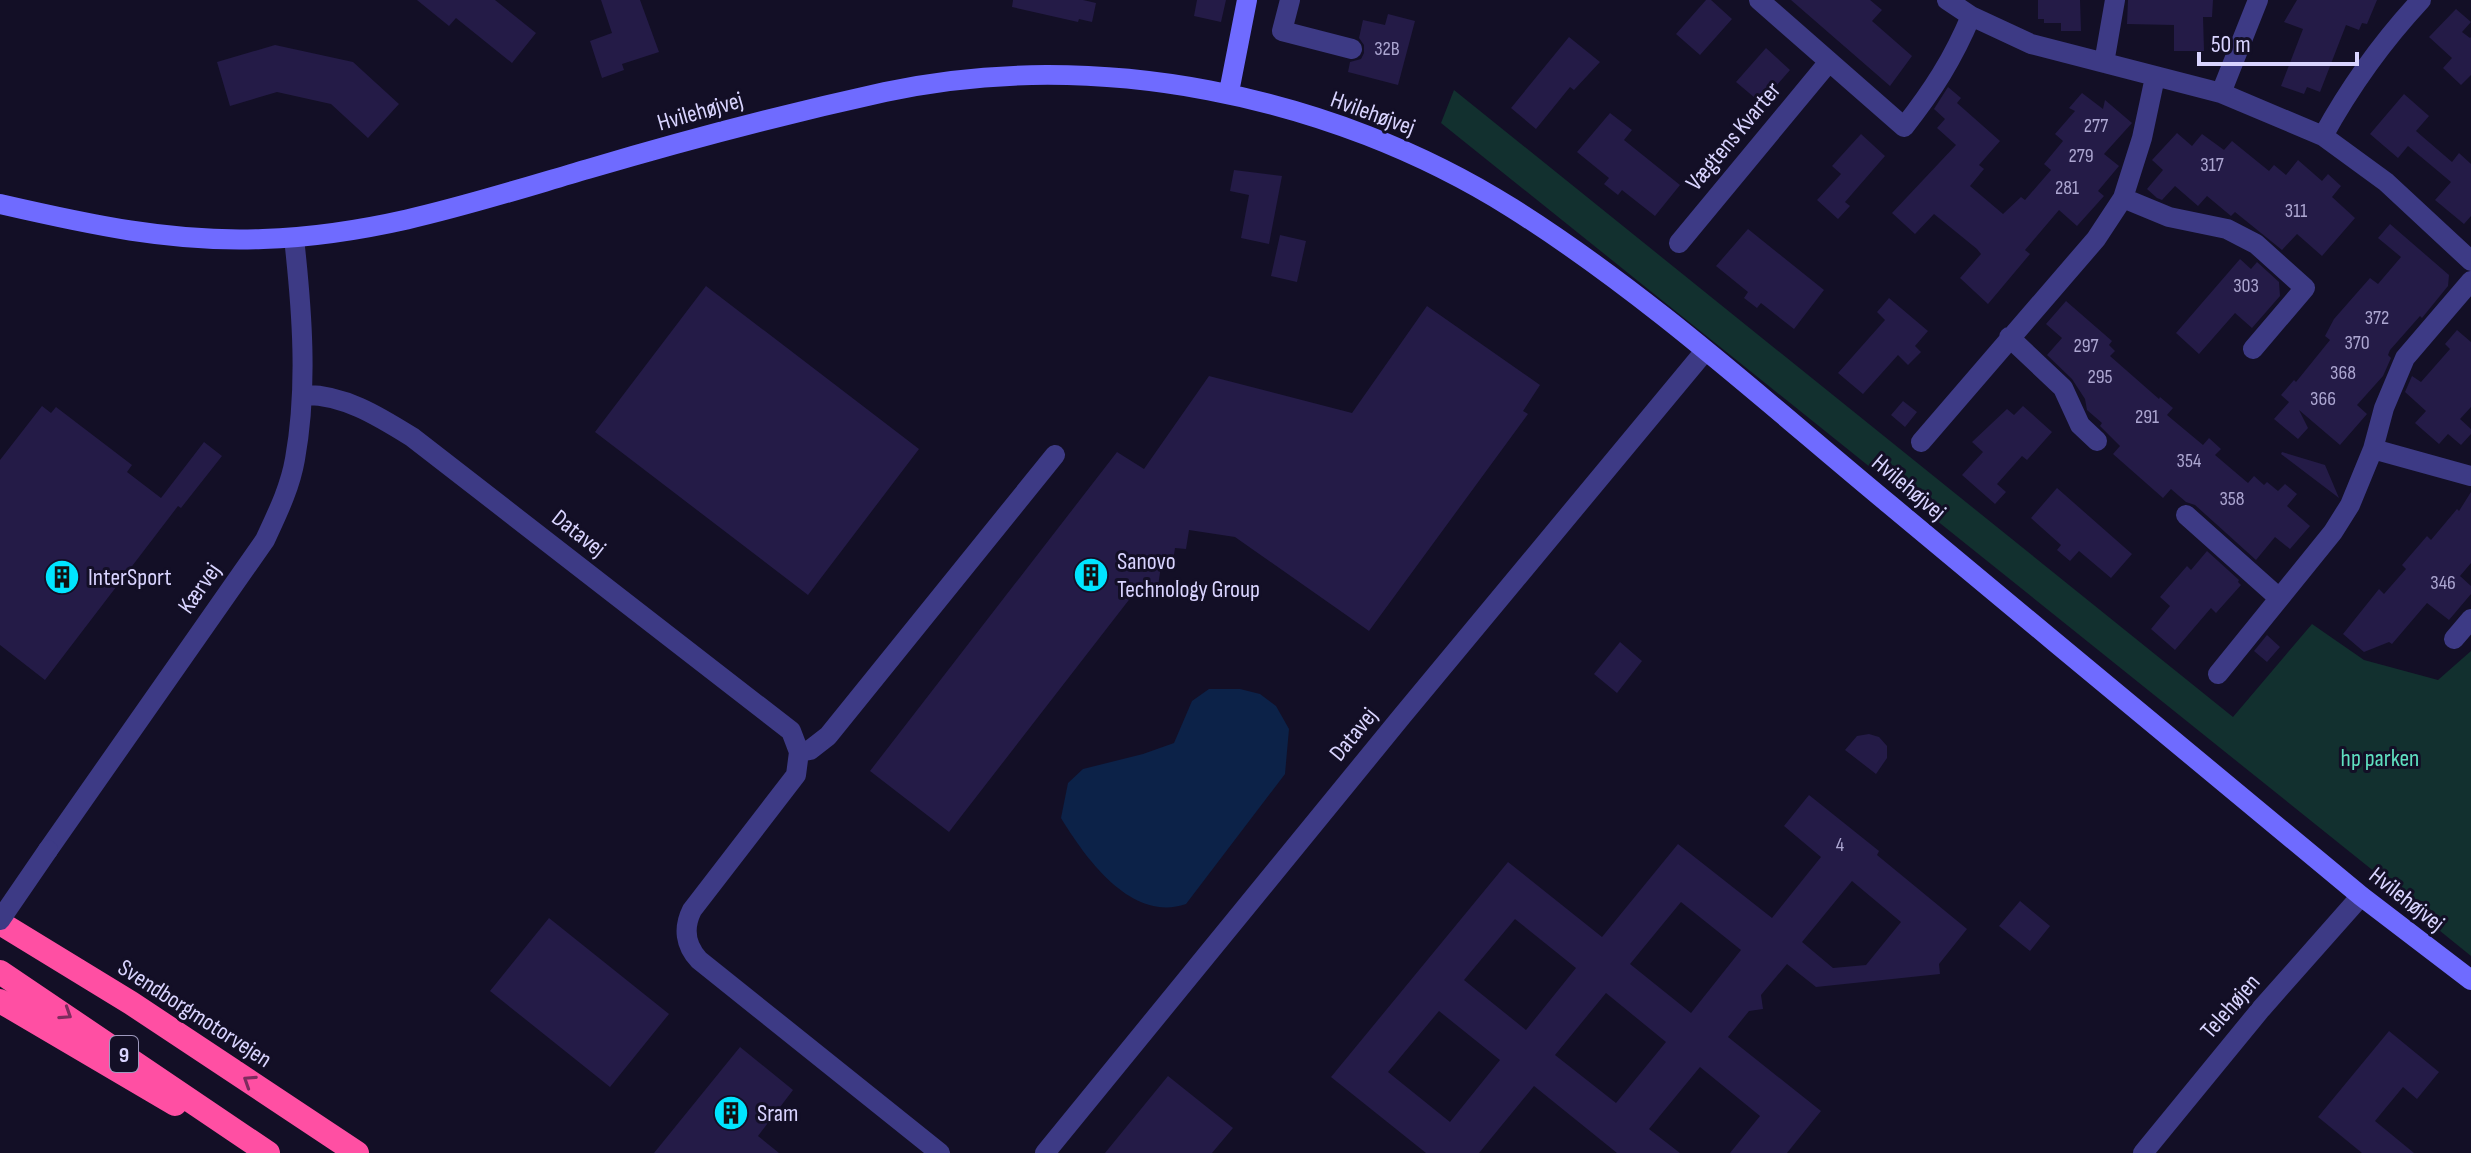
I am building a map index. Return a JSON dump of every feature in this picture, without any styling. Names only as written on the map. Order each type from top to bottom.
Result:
[{"type":"highway","points":[[0,901],[131,1003]]},
{"type":"highway","name":"Svendborgmotorvejen","points":[[0,922],[131,1003],[357,1153]]},
{"type":"highway","name":"9","points":[[0,972],[268,1153]]},
{"type":"highway","points":[[0,1001],[152,1092],[246,1138]]},
{"type":"street","points":[[1229,92],[1247,0]]},
{"type":"street","points":[[1290,0],[1282,31],[1352,49]]},
{"type":"street","points":[[1759,0],[1904,127],[1938,84],[1971,16]]},
{"type":"street","points":[[1947,0],[1971,16],[2031,44],[2221,93],[2323,136],[2386,182],[2471,261]]},
{"type":"street","points":[[2104,63],[2115,0]]},
{"type":"street","points":[[2221,93],[2258,0]]},
{"type":"street","points":[[2323,136],[2350,87],[2393,30],[2421,0]]},
{"type":"street","name":"Vægtens Kvarter","points":[[1679,243],[1828,63]]},
{"type":"street","name":"Hvilehøjvej","points":[[0,204],[82,223],[174,237],[224,240],[294,238],[372,229],[456,210],[780,115],[966,78],[1053,74],[1229,92],[1347,129],[1434,164],[1510,206],[1588,259],[1705,351],[2361,896],[2471,980]]},
{"type":"street","points":[[1921,442],[2096,239],[2123,198],[2142,138],[2155,77]]},
{"type":"street","points":[[2123,198],[2169,217],[2227,229],[2256,244],[2305,288],[2253,349]]},
{"type":"street","name":"Kærvej","points":[[0,922],[265,540],[284,498],[295,461],[302,395],[294,238]]},
{"type":"street","points":[[2218,674],[2333,532],[2350,505],[2405,358],[2471,281]]},
{"type":"street","points":[[2009,337],[2063,388],[2080,425],[2097,441]]},
{"type":"street","name":"Datavej","points":[[1045,1153],[1705,351]]},
{"type":"street","name":"Datavej","points":[[302,395],[313,394],[369,411],[412,437],[777,718],[791,731],[799,752]]},
{"type":"street","points":[[2373,449],[2471,475]]},
{"type":"street","points":[[940,1153],[699,960],[689,946],[686,929],[692,910],[788,788],[796,775],[799,752],[810,750],[828,736],[1055,455]]},
{"type":"street","points":[[2186,515],[2279,598]]},
{"type":"street","points":[[2454,639],[2471,619]]},
{"type":"street","name":"Telehøjen","points":[[2143,1153],[2261,1009],[2361,896]]},
{"type":"green space","name":"hp parken","points":[[1454,90],[2233,717],[2312,624],[2364,660],[2438,680],[2471,651],[2471,956],[2408,905],[2411,901],[1441,123]]},
{"type":"water","points":[[1209,689],[1240,689],[1260,694],[1276,706],[1289,729],[1285,774],[1186,904],[1166,907],[1147,904],[1113,884],[1071,834],[1061,818],[1068,783],[1083,769],[1174,743],[1192,701]]},
{"type":"building","points":[[417,0],[495,0],[536,33],[512,63],[456,18],[449,26]]},
{"type":"building","points":[[601,0],[640,0],[659,52],[622,64],[624,70],[602,78],[590,41],[612,33]]},
{"type":"building","points":[[1013,0],[1083,0],[1096,3],[1092,22],[1079,19],[1078,22],[1012,7]]},
{"type":"building","points":[[1197,0],[1226,0],[1221,22],[1194,16]]},
{"type":"building","points":[[1706,0],[1711,0],[1732,19],[1700,55],[1676,34]]},
{"type":"building","points":[[1791,0],[1870,0],[1882,10],[1872,21],[1912,56],[1890,86]]},
{"type":"building","points":[[2038,0],[2080,0],[2081,31],[2061,31],[2061,23],[2044,23],[2044,19],[2038,19]]},
{"type":"building","points":[[2128,0],[2213,0],[2212,17],[2203,17],[2204,51],[2174,51],[2174,25],[2127,24]]},
{"type":"building","points":[[2297,0],[2377,0],[2367,24],[2362,23],[2359,30],[2346,25],[2320,92],[2307,87],[2304,94],[2281,86],[2303,29],[2284,22]]},
{"type":"building","points":[[2456,9],[2471,22],[2462,32],[2471,37],[2471,75],[2461,85],[2443,68],[2452,58],[2429,37]]},
{"type":"building","points":[[1388,14],[1415,21],[1398,85],[1348,72],[1350,62],[1361,59],[1364,53],[1364,45],[1359,38],[1363,20],[1385,25]]},
{"type":"building","points":[[1569,37],[1600,62],[1574,90],[1570,87],[1536,129],[1511,108]]},
{"type":"building","points":[[275,45],[353,62],[399,104],[368,138],[331,104],[277,92],[230,106],[217,62]]},
{"type":"building","points":[[1766,48],[1790,70],[1761,103],[1736,82]]},
{"type":"building","points":[[1948,87],[1961,98],[1957,103],[2000,141],[1979,165],[1984,169],[1970,186],[2003,214],[2021,197],[2025,200],[2051,170],[2044,164],[2063,141],[2055,134],[2075,111],[2069,108],[2082,93],[2103,109],[2105,100],[2132,123],[2104,154],[2119,166],[2098,191],[2104,196],[2077,226],[2059,210],[2025,250],[2030,254],[1988,304],[1960,278],[1981,254],[1977,249],[1934,214],[1915,234],[1892,213],[1956,145],[1937,128],[1945,119],[1934,109]]},
{"type":"building","points":[[2404,94],[2429,116],[2416,131],[2452,162],[2459,153],[2471,164],[2471,216],[2464,224],[2435,200],[2451,182],[2408,146],[2398,158],[2370,134]]},
{"type":"building","points":[[1610,113],[1632,130],[1624,140],[1680,185],[1655,216],[1622,190],[1618,195],[1604,184],[1609,178],[1577,152]]},
{"type":"building","points":[[2177,133],[2192,146],[2202,134],[2224,150],[2232,141],[2269,171],[2274,165],[2286,175],[2298,160],[2322,181],[2328,174],[2341,186],[2332,197],[2355,218],[2322,256],[2297,234],[2282,250],[2235,212],[2231,216],[2207,196],[2198,206],[2175,186],[2162,200],[2157,198],[2147,189],[2163,170],[2152,160]]},
{"type":"building","points":[[1861,134],[1885,156],[1845,202],[1850,206],[1838,219],[1817,200],[1841,174],[1832,166]]},
{"type":"building","points":[[1234,170],[1282,176],[1269,244],[1241,238],[1249,195],[1230,191]]},
{"type":"building","points":[[2390,224],[2449,275],[2448,286],[2390,350],[2388,355],[2391,358],[2383,376],[2357,405],[2367,414],[2340,445],[2299,410],[2308,428],[2298,439],[2274,419],[2289,402],[2281,395],[2294,380],[2296,382],[2330,340],[2325,336],[2334,319],[2370,278],[2378,284],[2401,257],[2378,238]]},
{"type":"building","points":[[1748,229],[1824,290],[1794,329],[1761,303],[1757,308],[1744,298],[1748,292],[1716,266]]},
{"type":"building","points":[[1280,235],[1306,241],[1297,282],[1271,276]]},
{"type":"building","points":[[2240,259],[2251,269],[2257,262],[2279,282],[2280,296],[2252,328],[2235,313],[2199,354],[2176,333]]},
{"type":"building","points":[[706,286],[919,449],[808,595],[595,432]]},
{"type":"building","points":[[1889,298],[1928,331],[1915,346],[1921,352],[1908,365],[1898,355],[1863,394],[1838,373],[1885,320],[1877,312]]},
{"type":"building","points":[[2066,301],[2112,341],[2109,345],[2115,351],[2110,356],[2173,408],[2167,415],[2203,445],[2209,438],[2221,449],[2215,455],[2248,483],[2254,476],[2278,491],[2285,484],[2297,494],[2287,506],[2310,526],[2290,549],[2275,537],[2256,560],[2195,505],[2186,502],[2171,489],[2163,498],[2113,454],[2120,446],[2087,410],[2085,399],[2072,379],[2047,355],[2062,338],[2046,324]]},
{"type":"building","name":"Sanovo Technology Group","points":[[1427,306],[1540,385],[1523,411],[1528,414],[1369,631],[1235,537],[1189,530],[1186,549],[1175,548],[1172,568],[1161,566],[1158,586],[1142,583],[949,832],[870,771],[1117,452],[1144,469],[1209,376],[1352,413]]},
{"type":"building","points":[[2457,330],[2471,342],[2471,407],[2460,419],[2471,429],[2471,434],[2461,445],[2448,434],[2439,444],[2415,423],[2426,411],[2405,392],[2412,376],[2421,382],[2450,349],[2445,344]]},
{"type":"building","points":[[1903,401],[1917,412],[1905,427],[1891,415]]},
{"type":"building","name":"InterSport","points":[[42,406],[51,413],[56,407],[132,465],[127,472],[161,498],[204,442],[222,456],[181,508],[178,506],[45,680],[0,645],[0,460]]},
{"type":"building","points":[[2023,406],[2052,432],[2027,460],[2022,456],[1997,484],[2006,492],[1995,504],[1962,475],[1983,452],[1972,442],[2007,409],[2014,415]]},
{"type":"building","points":[[2281,454],[2325,465],[2339,498]]},
{"type":"building","points":[[2057,488],[2132,554],[2111,578],[2079,551],[2070,561],[2057,550],[2061,545],[2031,518]]},
{"type":"building","points":[[2471,492],[2471,563],[2460,576],[2471,586],[2471,594],[2449,620],[2427,603],[2392,644],[2389,642],[2364,652],[2343,634],[2379,589],[2384,594],[2406,569],[2402,565],[2427,536],[2431,540],[2457,509],[2459,511]]},
{"type":"building","points":[[2207,551],[2241,585],[2216,613],[2211,608],[2175,650],[2151,629],[2170,606],[2160,597],[2187,566],[2191,570]]},
{"type":"building","points":[[2267,635],[2280,647],[2267,662],[2254,651]]},
{"type":"building","points":[[1620,642],[1642,661],[1617,693],[1594,674]]},
{"type":"building","points":[[1869,734],[1879,737],[1887,746],[1887,758],[1876,774],[1845,750],[1857,736]]},
{"type":"building","points":[[1809,795],[1879,851],[1877,855],[1967,929],[1939,964],[1940,974],[1816,987],[1787,964],[1761,995],[1763,1009],[1749,1011],[1728,1037],[1821,1111],[1787,1153],[1730,1153],[1760,1116],[1700,1067],[1649,1129],[1680,1153],[1617,1153],[1534,1086],[1479,1153],[1426,1153],[1331,1077],[1508,862],[1602,937],[1678,844],[1772,918],[1821,857],[1784,826]],"holes":[[[1852,881],[1901,922],[1866,965],[1833,968],[1802,942]],[[1681,902],[1741,950],[1691,1013],[1630,964]],[[1515,919],[1576,968],[1526,1030],[1464,980]],[[1606,993],[1666,1042],[1616,1103],[1555,1055]],[[1439,1011],[1500,1060],[1450,1122],[1388,1072]]]},
{"type":"building","points":[[2020,901],[2050,926],[2030,951],[1999,926]]},
{"type":"building","points":[[549,918],[669,1014],[610,1087],[490,991]]},
{"type":"building","points":[[2389,1031],[2439,1072],[2417,1099],[2403,1087],[2375,1121],[2414,1153],[2362,1153],[2318,1117]]},
{"type":"building","name":"Sram","points":[[740,1047],[793,1090],[758,1136],[779,1153],[654,1153]]},
{"type":"building","points":[[1168,1076],[1233,1128],[1212,1153],[1105,1153]]},
{"type":"place","name":"Sanovo Technology Group","points":[[1091,575]]},
{"type":"place","name":"InterSport","points":[[62,577]]},
{"type":"place","name":"Sram","points":[[731,1113]]}]
